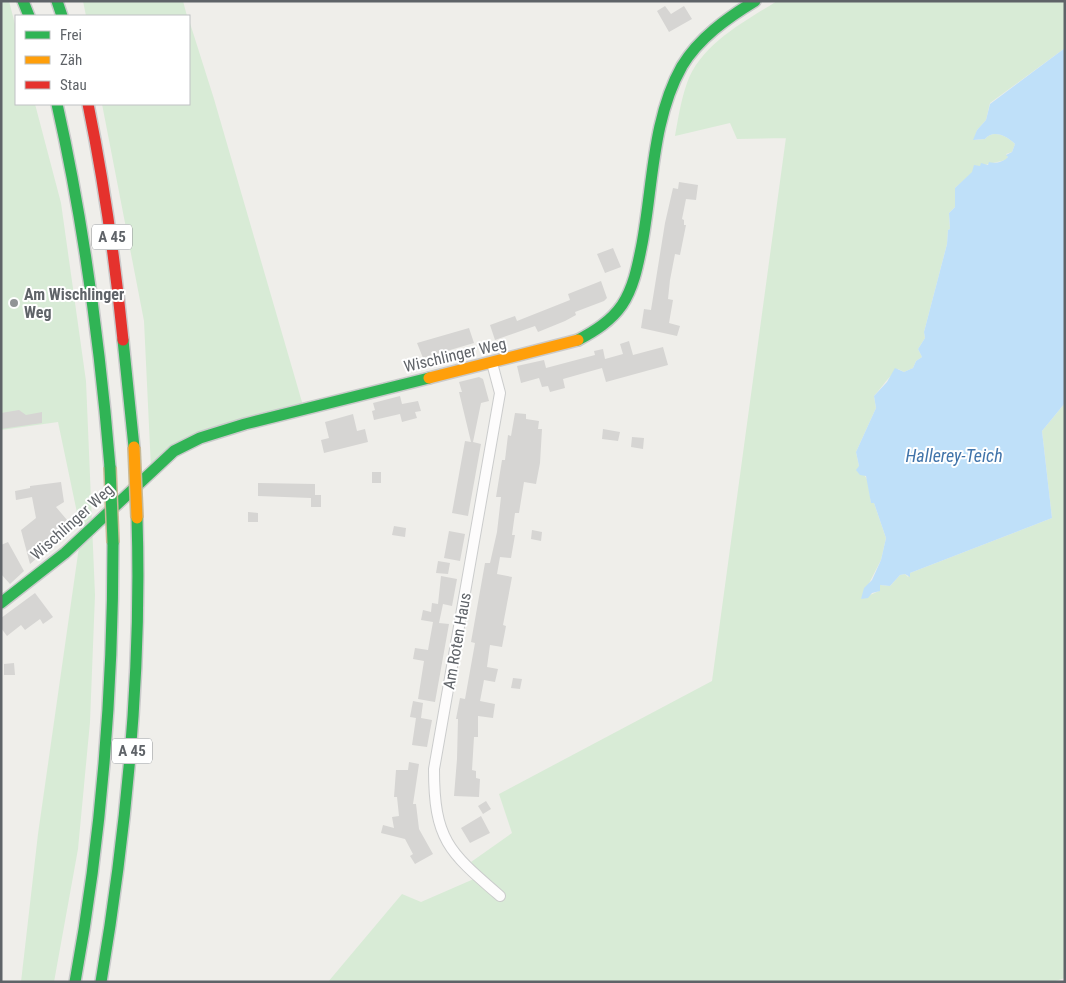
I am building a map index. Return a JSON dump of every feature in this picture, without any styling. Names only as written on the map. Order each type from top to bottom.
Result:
[{"type":"main road","points":[[23,1],[29,15]]},
{"type":"main road","points":[[34,1],[38,15]]},
{"type":"main road","points":[[57,1],[62,15]]},
{"type":"main road","points":[[70,1],[73,15]]},
{"type":"main road","name":"Wischlinger Weg","points":[[1,603],[65,553],[174,451],[200,438],[245,424],[411,381],[570,343],[590,334],[617,312],[632,286],[640,253],[665,112],[671,91],[682,67],[707,35],[723,20],[755,1]]},
{"type":"main road","name":"A 45","points":[[58,105],[90,271],[103,366],[113,543],[113,654],[103,800],[95,876],[75,982]]},
{"type":"main road","name":"A 45","points":[[88,106],[104,184],[116,266],[134,447],[137,518],[138,648],[130,782],[121,859],[101,982]]},
{"type":"street","name":"Am Roten Haus","points":[[492,363],[500,393],[434,769],[434,795],[446,843],[457,857],[500,896]]},
{"type":"green space","points":[[1,1],[9,1],[15,24],[15,105],[35,105],[61,203],[86,381],[95,595],[90,722],[78,849],[54,982],[21,982],[38,834],[80,540],[80,527],[58,422],[1,430]]},
{"type":"green space","points":[[83,1],[183,1],[187,15],[86,15]]},
{"type":"green space","points":[[777,1],[1065,1],[1065,48],[990,103],[986,120],[977,130],[974,140],[985,139],[992,134],[1000,135],[1008,138],[1015,144],[1012,152],[1006,154],[1008,157],[1006,160],[980,166],[955,188],[955,207],[949,213],[950,229],[948,230],[947,244],[924,332],[925,338],[918,349],[922,357],[916,361],[913,368],[904,372],[898,369],[874,396],[876,408],[856,452],[859,466],[868,481],[871,503],[874,503],[886,538],[881,560],[861,599],[879,591],[880,585],[890,586],[900,575],[905,574],[908,577],[910,573],[1052,518],[1042,431],[1065,403],[1065,978],[1052,982],[328,982],[402,894],[421,902],[483,875],[471,862],[512,833],[499,794],[712,681],[786,138],[737,139],[730,123],[675,136],[687,83],[702,57],[725,35]]},
{"type":"green space","points":[[190,23],[214,99],[304,409],[245,424],[151,468],[144,321],[102,105],[190,105]]},
{"type":"water","name":"Hallerey-Teich","points":[[1065,48],[1065,403],[1042,431],[1052,518],[910,573],[910,577],[905,574],[900,575],[890,586],[880,585],[880,591],[872,593],[868,598],[861,599],[864,588],[872,580],[881,560],[886,538],[874,503],[871,503],[866,476],[860,475],[856,470],[859,466],[856,452],[876,408],[874,396],[887,382],[895,368],[904,372],[913,368],[916,361],[922,357],[918,349],[925,338],[924,332],[947,244],[948,230],[950,229],[949,213],[955,207],[955,188],[972,172],[974,165],[980,166],[981,163],[988,165],[989,162],[1002,161],[1008,157],[1006,155],[1012,152],[1015,144],[1008,138],[1000,135],[992,134],[985,139],[973,140],[977,130],[986,120],[990,104]]},
{"type":"building","points":[[665,6],[671,14],[684,6],[692,19],[669,32],[657,11]]},
{"type":"building","points":[[679,182],[698,185],[696,200],[686,199],[682,219],[684,220],[684,225],[686,225],[680,255],[675,254],[670,280],[668,299],[673,300],[669,323],[680,326],[677,336],[641,328],[644,309],[651,310],[665,223],[673,188],[678,189]]},
{"type":"building","points":[[613,248],[621,267],[605,273],[597,254]]},
{"type":"building","points":[[601,281],[607,298],[604,301],[575,312],[576,315],[565,321],[538,332],[535,326],[495,340],[490,325],[515,316],[517,321],[570,300],[568,294]]},
{"type":"building","points":[[469,328],[474,343],[423,358],[417,343]]},
{"type":"building","points":[[629,341],[633,355],[663,347],[668,365],[606,382],[602,368],[563,379],[565,388],[550,392],[548,386],[542,387],[539,378],[521,383],[517,366],[544,360],[546,368],[595,355],[594,351],[603,349],[605,359],[623,354],[620,344]]},
{"type":"building","points":[[479,377],[483,379],[489,401],[481,403],[473,442],[481,444],[468,516],[452,513],[465,441],[471,442],[459,392],[462,392],[459,382]]},
{"type":"building","points":[[400,396],[402,404],[418,401],[421,411],[415,412],[417,418],[402,422],[400,414],[374,420],[372,411],[375,410],[373,403]]},
{"type":"building","points":[[19,410],[26,415],[42,412],[42,423],[1,429],[1,413]]},
{"type":"building","points":[[515,413],[526,414],[526,419],[539,421],[538,429],[542,429],[540,463],[536,484],[524,482],[519,513],[515,513],[512,535],[515,535],[511,558],[500,557],[497,574],[512,577],[503,625],[506,626],[502,647],[490,645],[487,667],[498,669],[495,682],[484,680],[480,701],[495,704],[493,718],[478,716],[478,737],[474,737],[472,770],[476,771],[476,778],[480,779],[479,797],[454,796],[457,759],[458,719],[456,719],[460,698],[465,699],[475,643],[471,642],[485,563],[490,563],[497,532],[501,497],[496,497],[502,460],[505,460],[508,435],[511,436]]},
{"type":"building","points":[[353,414],[357,431],[365,429],[368,442],[324,453],[321,440],[329,438],[325,422]]},
{"type":"building","points":[[603,429],[620,432],[618,441],[602,439]]},
{"type":"building","points":[[632,437],[644,438],[643,449],[631,447]]},
{"type":"building","points":[[372,472],[381,472],[381,483],[372,483]]},
{"type":"building","points":[[61,482],[64,502],[56,507],[73,527],[30,564],[21,530],[36,518],[32,497],[16,500],[15,491],[30,488],[30,486]]},
{"type":"building","points":[[258,483],[315,484],[315,495],[321,495],[321,507],[311,507],[311,498],[258,496]]},
{"type":"building","points":[[248,512],[258,513],[258,522],[248,522]]},
{"type":"building","points":[[394,526],[406,528],[405,537],[392,535]]},
{"type":"building","points":[[532,530],[542,532],[541,541],[531,539]]},
{"type":"building","points":[[449,531],[465,534],[460,561],[444,558]]},
{"type":"building","points":[[8,542],[24,571],[10,584],[1,574],[1,545]]},
{"type":"building","points":[[438,561],[450,563],[448,574],[436,573]]},
{"type":"building","points":[[441,576],[457,579],[452,606],[443,604],[439,623],[449,624],[435,702],[418,699],[424,661],[413,659],[415,648],[428,650],[433,622],[421,620],[423,610],[431,612],[432,603],[438,604]]},
{"type":"building","points":[[35,593],[53,617],[43,624],[40,619],[25,630],[21,625],[7,636],[1,628],[1,618]]},
{"type":"building","points":[[14,663],[15,675],[4,675],[4,664]]},
{"type":"building","points":[[513,678],[522,679],[520,689],[511,688]]},
{"type":"building","points":[[413,701],[423,703],[421,718],[432,720],[427,747],[412,745],[416,718],[410,717]]},
{"type":"building","points":[[409,762],[419,764],[413,804],[416,804],[419,829],[433,854],[415,864],[410,856],[413,854],[405,839],[381,833],[383,825],[394,828],[392,817],[399,816],[397,797],[394,797],[396,770],[408,770]]},
{"type":"building","points":[[486,801],[491,809],[483,814],[478,806]]},
{"type":"building","points":[[481,816],[490,833],[470,843],[461,828]]},
{"type":"traffic: fast","points":[[23,1],[29,15]]},
{"type":"traffic: fast","points":[[57,1],[62,15]]},
{"type":"traffic: fast","points":[[578,340],[613,316],[622,305],[633,283],[646,222],[659,130],[672,86],[682,66],[697,46],[714,29],[755,1]]},
{"type":"traffic: fast","points":[[57,105],[67,149],[90,285],[110,467]]},
{"type":"traffic: fast","points":[[123,340],[134,447]]},
{"type":"traffic: fast","points":[[1,603],[65,553],[174,451],[200,438],[245,424],[429,378]]},
{"type":"traffic: fast","points":[[110,467],[113,543]]},
{"type":"traffic: fast","points":[[101,982],[118,867],[131,751],[137,635],[137,518]]},
{"type":"traffic: fast","points":[[75,982],[92,873],[104,763],[111,654],[113,543]]},
{"type":"traffic: slow","points":[[429,378],[578,340]]},
{"type":"traffic: slow","points":[[134,447],[137,518]]},
{"type":"traffic: jam","points":[[88,105],[108,221],[123,340]]},
{"type":"place","name":"Am Wischlinger Weg","points":[[14,303]]}]
